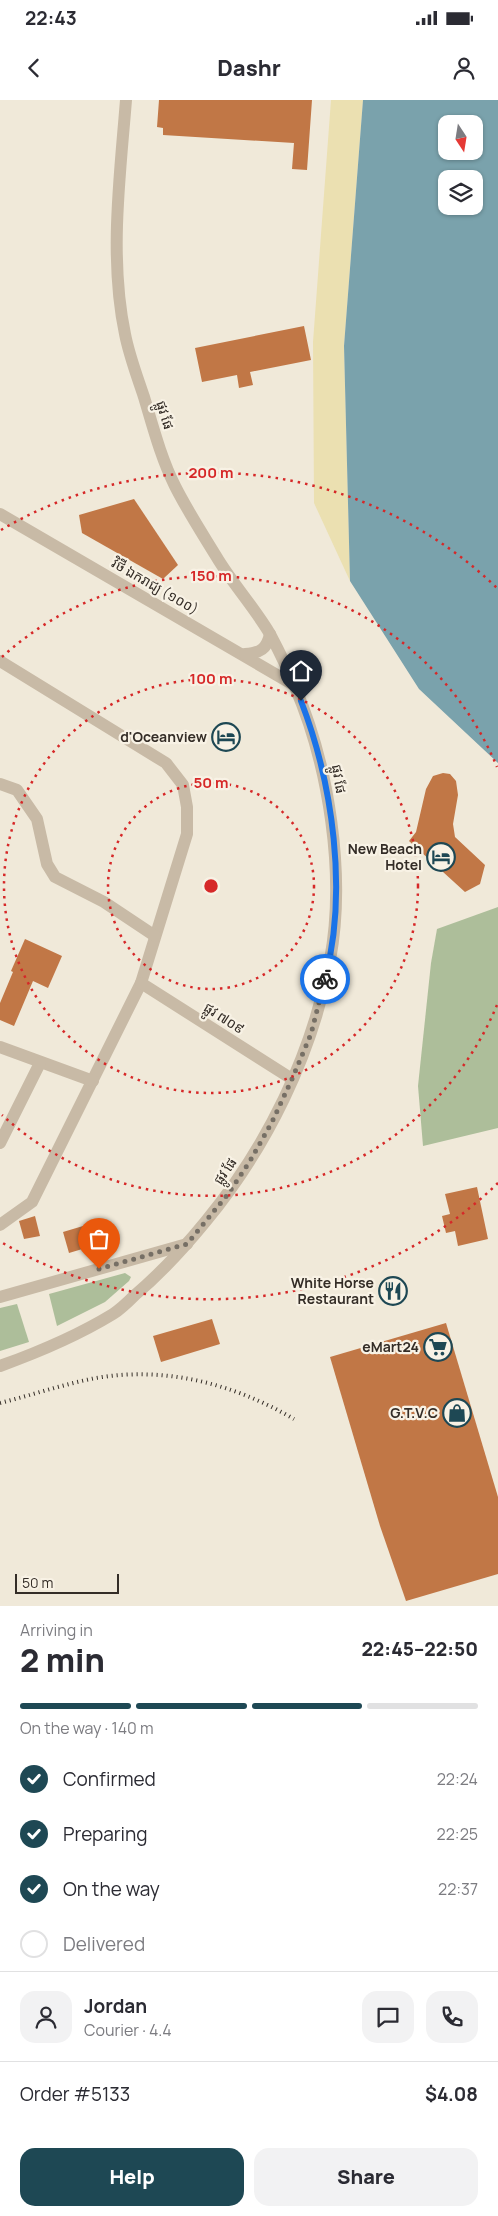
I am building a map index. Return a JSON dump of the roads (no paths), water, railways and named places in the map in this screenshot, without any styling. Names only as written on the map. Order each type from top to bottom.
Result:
[{"type":"street","name":"ផ្លូវ ផែ","points":[[0,1366],[47,1349],[116,1313],[187,1244],[228,1194],[250,1161],[272,1122],[292,1079],[311,1034],[330,960],[335,893],[334,850],[321,759],[295,685],[270,634],[218,559],[174,484],[157,440],[125,335],[118,280],[117,247],[126,100]]},
{"type":"street","name":"វិថី ឯករាជ្យ (១០០)","points":[[0,514],[295,685]]},
{"type":"street","points":[[244,654],[262,650],[268,644],[270,634]]},
{"type":"street","points":[[0,661],[166,763],[183,786],[187,807],[186,834],[141,983],[32,1202],[0,1225]]},
{"type":"street","points":[[0,784],[17,790],[37,820],[47,864],[55,877],[104,902],[155,936]]},
{"type":"street","name":"ផ្លូវ ៧០៩","points":[[141,983],[292,1079]]},
{"type":"street","points":[[0,1047],[93,1081]]},
{"type":"street","points":[[0,1143],[40,1063]]},
{"type":"street","points":[[0,1297],[187,1244]]},
{"type":"water","points":[[363,100],[498,100],[498,763],[419,689],[350,581],[344,346]]},
{"type":"railway","points":[[0,1403],[96,1378],[148,1374],[174,1376],[223,1387],[248,1396],[294,1419]]},
{"type":"place","name":"d'Oceanview","points":[[226,737]]},
{"type":"place","name":"New Beach Hotel","points":[[441,857]]},
{"type":"place","name":"White Horse Restaurant","points":[[393,1291]]},
{"type":"place","name":"eMart24","points":[[438,1347]]},
{"type":"place","name":"G.T.V.C","points":[[457,1413]]}]
